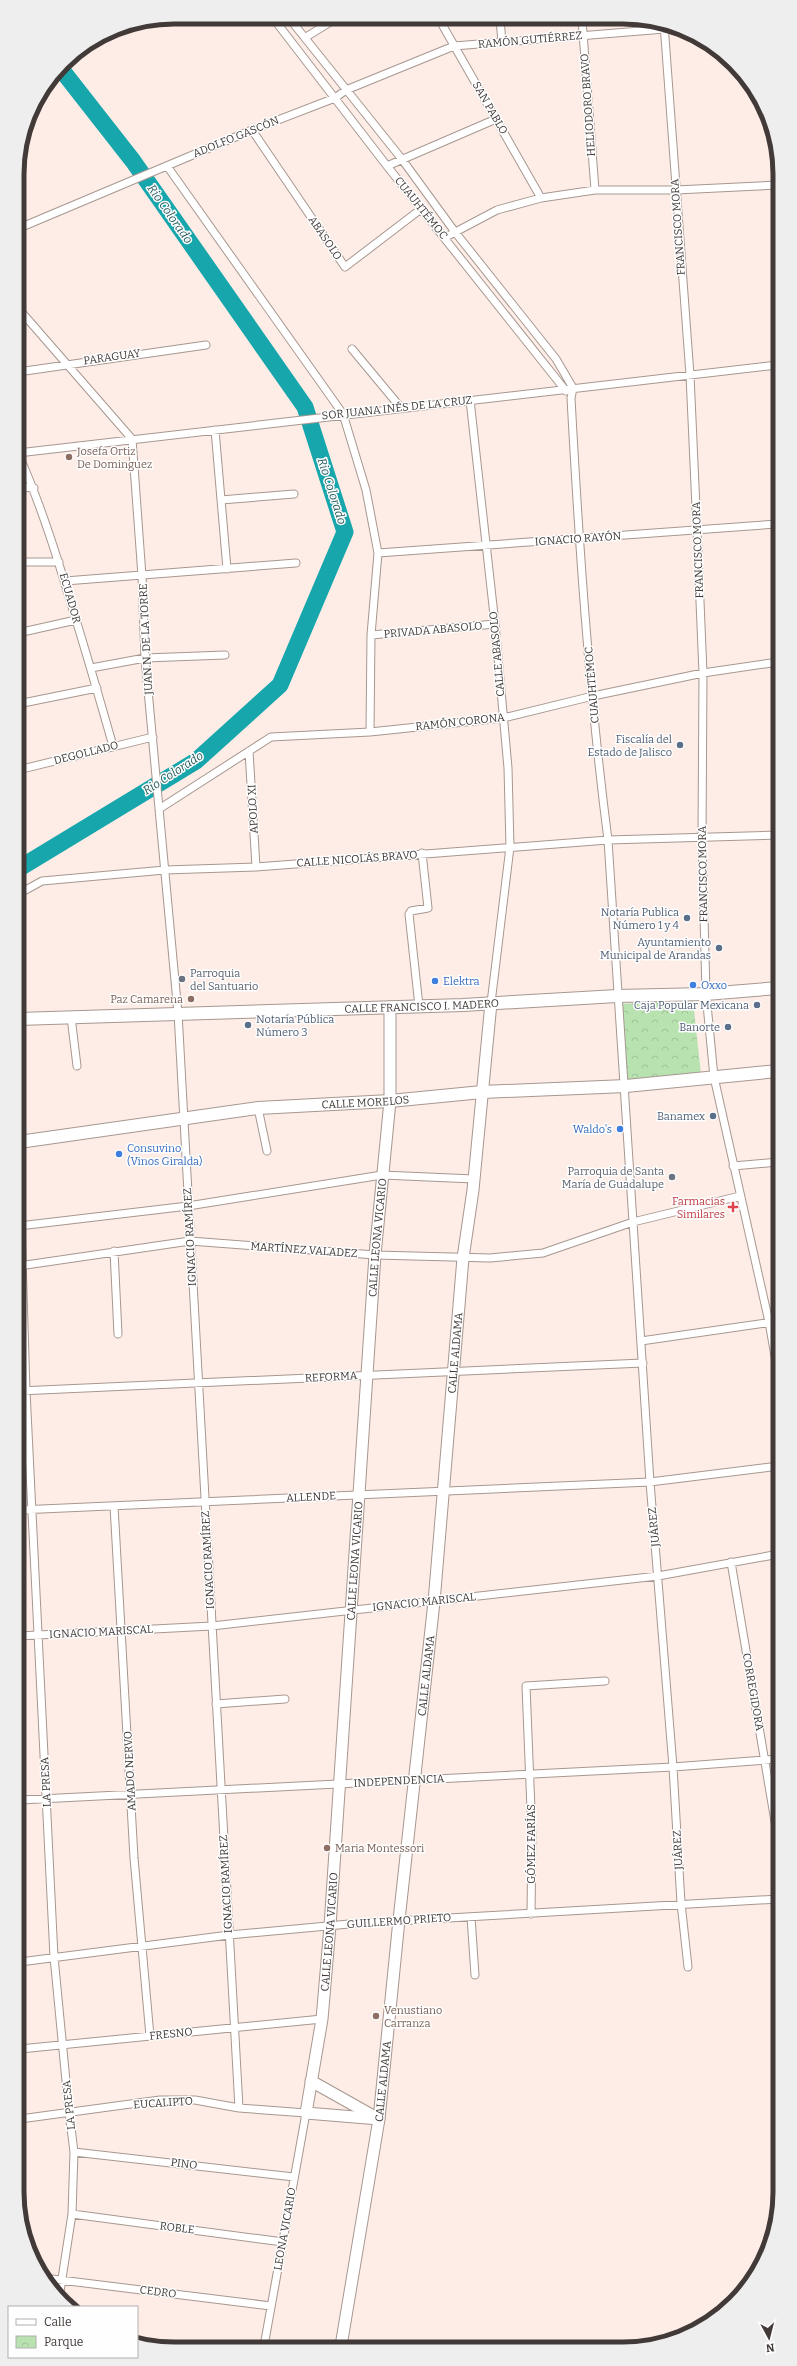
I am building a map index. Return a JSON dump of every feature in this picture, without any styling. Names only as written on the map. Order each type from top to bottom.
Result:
[{"type":"main road","name":"CALLE FRANCISCO I. MADERO","points":[[24,1019],[419,1006],[617,996],[706,994],[773,988]]},
{"type":"main road","name":"CALLE ALDAMA","points":[[341,2342],[379,2119],[434,1602],[444,1491],[452,1372],[463,1258],[474,1179],[491,1003]]},
{"type":"main road","name":"CALLE LEONA VICARIO","points":[[306,2113],[322,2019],[341,1784],[375,1255],[390,1101],[390,1007]]},
{"type":"main road","name":"CALLE MORELOS","points":[[24,1141],[183,1120],[258,1108],[390,1101],[482,1092],[626,1086],[773,1071]]},
{"type":"main road","points":[[311,2082],[379,2119]]},
{"type":"main road","points":[[306,2113],[379,2119]]},
{"type":"street","name":"CUAUHTÉMOC","points":[[278,24],[387,166],[571,398]]},
{"type":"street","name":"CUAUHTÉMOC","points":[[294,24],[401,158],[455,232],[556,359],[573,388],[571,398],[578,540],[598,760],[608,840],[617,996],[626,1086]]},
{"type":"street","points":[[306,37],[328,24]]},
{"type":"street","name":"SAN PABLO","points":[[442,24],[541,198]]},
{"type":"street","points":[[500,24],[502,42]]},
{"type":"street","name":"HELIODORO BRAVO","points":[[582,24],[595,190]]},
{"type":"street","name":"RAMÓN GUTIÉRREZ","points":[[454,46],[653,27]]},
{"type":"street","name":"FRANCISCO MORA","points":[[665,30],[690,375],[697,530],[703,673],[702,839],[706,994],[714,1077],[773,1348]]},
{"type":"street","name":"ADOLFO GASCÓN","points":[[24,226],[252,130],[335,98],[346,90],[454,46]]},
{"type":"street","points":[[387,166],[401,158],[496,119]]},
{"type":"street","name":"ABASOLO","points":[[252,130],[345,267],[421,209]]},
{"type":"street","points":[[165,166],[341,414],[366,490],[378,553],[371,636],[370,732]]},
{"type":"street","points":[[444,238],[497,210],[541,198],[595,190],[676,190],[773,184]]},
{"type":"street","points":[[24,315],[132,439]]},
{"type":"street","name":"PARAGUAY","points":[[24,371],[206,345]]},
{"type":"street","points":[[352,349],[401,408]]},
{"type":"street","name":"SOR JUANA INÉS DE LA CRUZ","points":[[24,452],[341,414],[773,365]]},
{"type":"street","name":"CALLE ABASOLO","points":[[470,400],[495,624],[508,768],[510,846],[491,1003]]},
{"type":"street","points":[[215,430],[227,569]]},
{"type":"street","name":"JUAN N. DE LA TORRE","points":[[132,439],[142,576],[145,658],[178,1013]]},
{"type":"street","name":"ECUADOR","points":[[24,466],[34,488],[65,580],[113,746]]},
{"type":"street","points":[[24,487],[34,488]]},
{"type":"street","points":[[221,500],[294,494]]},
{"type":"street","name":"IGNACIO RAYÓN","points":[[378,553],[578,540],[773,524]]},
{"type":"street","points":[[24,562],[59,562]]},
{"type":"street","points":[[65,580],[142,576],[296,563]]},
{"type":"street","points":[[24,632],[76,620]]},
{"type":"street","name":"PRIVADA ABASOLO","points":[[371,636],[495,624]]},
{"type":"street","points":[[91,668],[145,658],[225,655]]},
{"type":"street","name":"RAMÓN CORONA","points":[[159,810],[271,738],[370,732],[503,718],[593,696],[703,673],[773,663]]},
{"type":"street","points":[[24,703],[97,688]]},
{"type":"street","name":"DEGOLLADO","points":[[24,768],[153,737]]},
{"type":"street","name":"APOLO XI","points":[[249,751],[256,867]]},
{"type":"street","name":"CALLE NICOLÁS BRAVO","points":[[24,891],[42,881],[165,870],[256,867],[510,846],[608,840],[702,839],[773,835]]},
{"type":"street","points":[[419,1006],[409,914],[410,911],[428,908],[422,854]]},
{"type":"street","name":"IGNACIO RAMÍREZ","points":[[178,1013],[239,2108]]},
{"type":"street","points":[[71,1017],[77,1066]]},
{"type":"street","name":"JUÁREZ","points":[[626,1086],[633,1222],[650,1482],[673,1767],[681,1903],[688,1967]]},
{"type":"street","points":[[258,1108],[267,1151]]},
{"type":"street","points":[[733,1166],[773,1162]]},
{"type":"street","points":[[24,1226],[188,1206],[382,1175],[474,1179]]},
{"type":"street","name":"MARTÍNEZ VALADEZ","points":[[24,1265],[190,1241],[375,1255],[463,1258],[490,1258],[543,1253],[633,1222],[740,1196]]},
{"type":"street","points":[[114,1251],[118,1334]]},
{"type":"street","points":[[641,1341],[773,1322]]},
{"type":"street","name":"REFORMA","points":[[24,1391],[642,1363]]},
{"type":"street","name":"LA PRESA","points":[[24,1415],[32,1510],[54,1957],[63,2043],[68,2112],[74,2152],[72,2214],[60,2290]]},
{"type":"street","name":"ALLENDE","points":[[24,1510],[650,1482],[773,1467]]},
{"type":"street","name":"AMADO NERVO","points":[[114,1506],[134,1858],[150,2036]]},
{"type":"street","name":"IGNACIO MARISCAL","points":[[24,1636],[212,1626],[658,1576],[773,1555]]},
{"type":"street","name":"CORREGIDORA","points":[[731,1562],[773,1809]]},
{"type":"street","name":"GÓMEZ FARÍAS","points":[[531,1914],[531,1773],[526,1686],[605,1681]]},
{"type":"street","points":[[216,1704],[285,1699]]},
{"type":"street","name":"INDEPENDENCIA","points":[[24,1800],[415,1781],[531,1773],[673,1767],[773,1759]]},
{"type":"street","name":"GUILLERMO PRIETO","points":[[24,1961],[229,1935],[399,1920],[531,1914],[681,1903],[773,1899]]},
{"type":"street","points":[[471,1916],[475,1975]]},
{"type":"street","name":"FRESNO","points":[[24,2048],[63,2043],[322,2019]]},
{"type":"street","name":"EUCALIPTO","points":[[24,2118],[174,2100],[195,2100],[239,2108],[306,2113]]},
{"type":"street","name":"LEONA VICARIO","points":[[265,2342],[306,2113]]},
{"type":"street","name":"PINO","points":[[74,2152],[294,2177]]},
{"type":"street","name":"ROBLE","points":[[72,2214],[282,2242]]},
{"type":"street","name":"CEDRO","points":[[52,2279],[271,2306]]},
{"type":"green space","points":[[693,1001],[701,1074],[625,1081],[616,1004]]},
{"type":"waterway","name":"Rio Colorado","points":[[24,865],[196,761],[280,685],[345,532],[305,407],[133,161],[64,72]]},
{"type":"place","name":"Josefa Ortiz De Dominguez","points":[[69,457]]},
{"type":"place","name":"Fiscalía del Estado de Jalisco","points":[[680,745]]},
{"type":"place","name":"Notaría Publica Número 1 y 4","points":[[687,918]]},
{"type":"place","name":"Ayuntamiento Municipal de Arandas","points":[[719,948]]},
{"type":"place","name":"Parroquia del Santuario","points":[[182,979]]},
{"type":"place","name":"Elektra","points":[[435,981]]},
{"type":"place","name":"Oxxo","points":[[693,985]]},
{"type":"place","name":"Paz Camarena","points":[[191,999]]},
{"type":"place","name":"Caja Popular Mexicana","points":[[757,1005]]},
{"type":"place","name":"Notaría Pública Número 3","points":[[248,1025]]},
{"type":"place","name":"Banorte","points":[[728,1027]]},
{"type":"place","name":"Banamex","points":[[713,1116]]},
{"type":"place","name":"Waldo's","points":[[620,1129]]},
{"type":"place","name":"Consuvino (Vinos Giralda)","points":[[119,1154]]},
{"type":"place","name":"Parroquia de Santa María de Guadalupe","points":[[672,1177]]},
{"type":"place","name":"Farmacias Similares","points":[[733,1207]]},
{"type":"place","name":"Maria Montessori","points":[[327,1848]]},
{"type":"place","name":"Venustiano Carranza","points":[[376,2016]]}]
